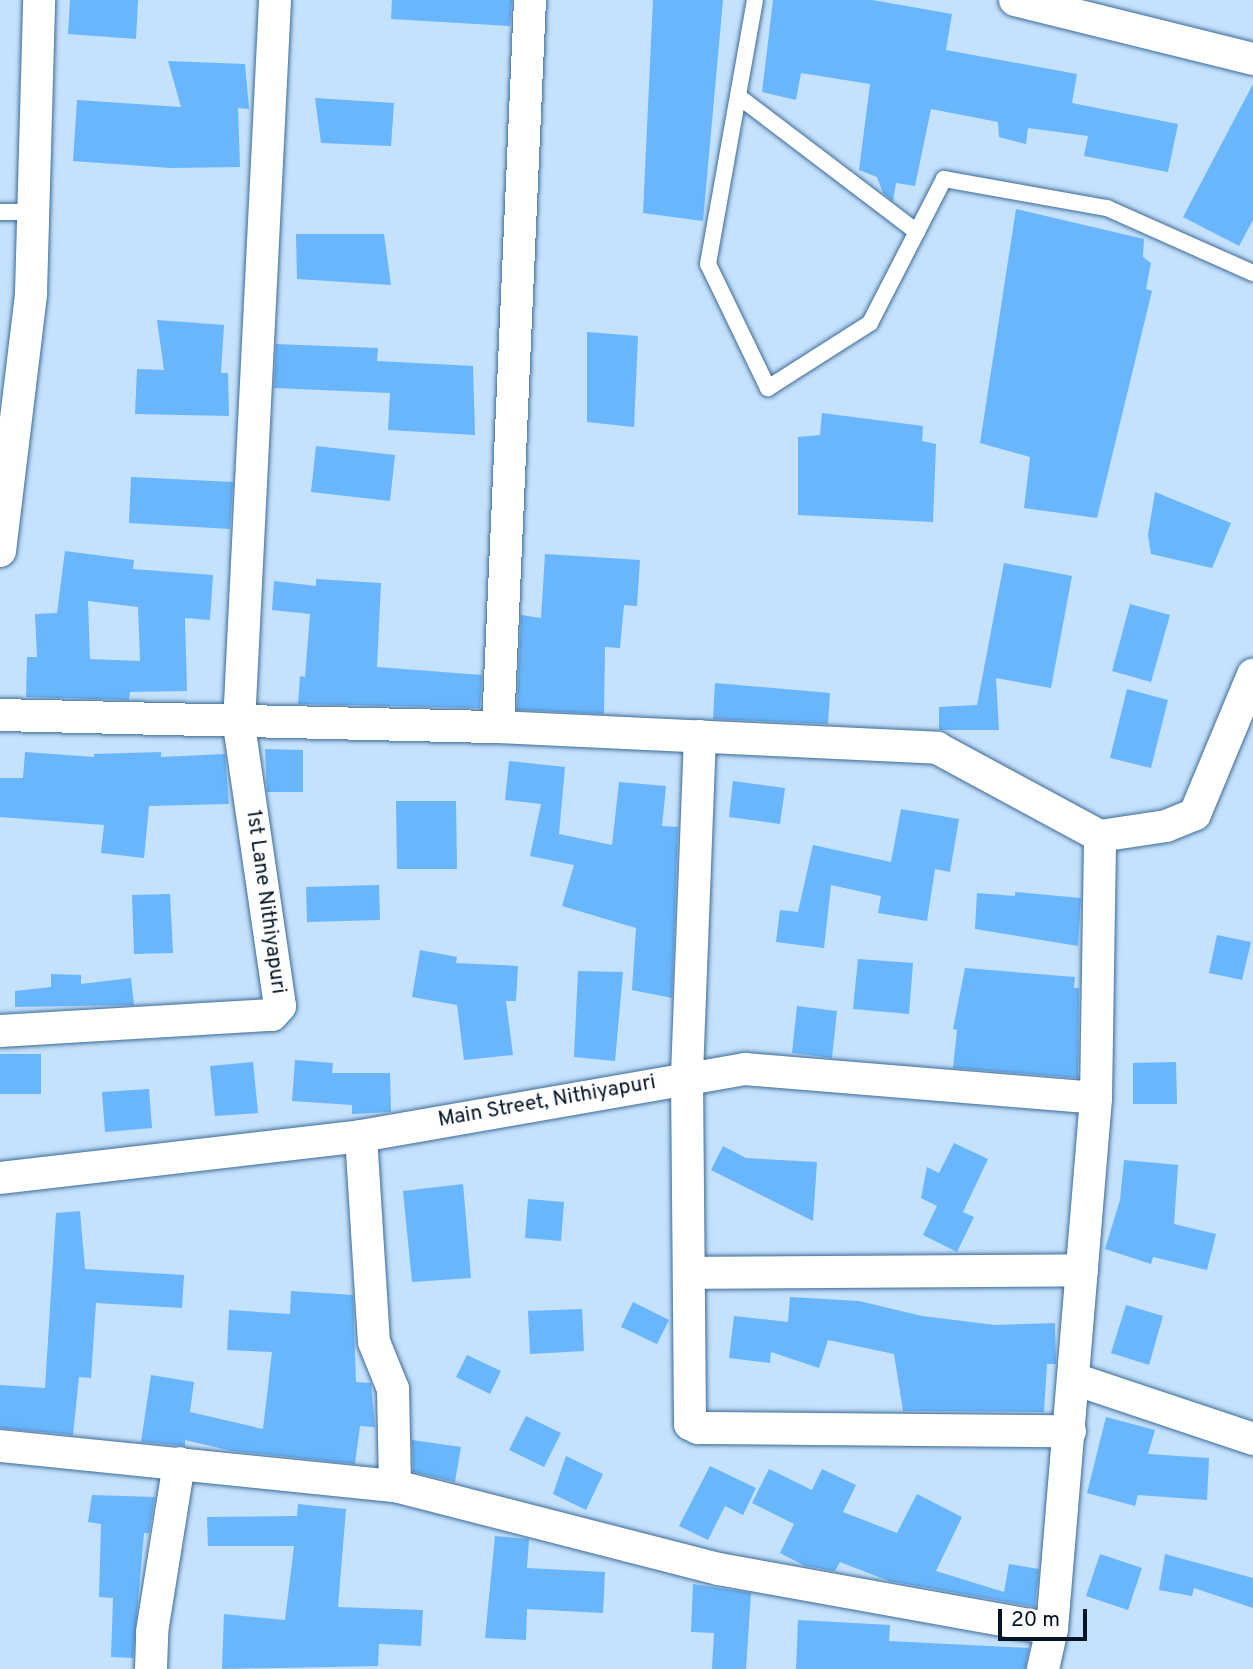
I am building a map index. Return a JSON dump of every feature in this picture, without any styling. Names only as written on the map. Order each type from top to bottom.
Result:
[{"type":"street","points":[[0,551],[31,293],[39,0]]},
{"type":"street","points":[[239,724],[275,0]]},
{"type":"street","points":[[498,727],[530,0]]},
{"type":"street","points":[[1015,0],[1253,59]]},
{"type":"street","points":[[0,715],[239,724],[498,727],[937,748],[1100,836],[1166,826],[1195,814],[1253,675]]},
{"type":"street","name":"1st Lane Nithiyapuri","points":[[0,1031],[278,1012],[239,724]]},
{"type":"street","points":[[701,736],[687,1077],[687,1417],[698,1428],[1070,1431]]},
{"type":"street","points":[[1043,1669],[1052,1629],[1096,1098],[1100,836]]},
{"type":"street","name":"Main Street, Nithiyapuri","points":[[0,1178],[361,1136],[745,1069],[1096,1098]]},
{"type":"street","points":[[361,1136],[374,1342],[393,1389],[394,1486]]},
{"type":"street","points":[[689,1273],[1082,1269]]},
{"type":"street","points":[[1074,1379],[1253,1439]]},
{"type":"street","points":[[0,1446],[394,1486],[719,1569],[1052,1629]]},
{"type":"street","points":[[151,1669],[152,1632],[179,1463]]},
{"type":"lane","points":[[755,0],[708,264],[768,388],[870,323],[944,179],[1107,208],[1253,273]]},
{"type":"lane","points":[[738,96],[917,232]]},
{"type":"lane","points":[[0,212],[33,212]]},
{"type":"building","points":[[70,0],[138,0],[136,39],[68,34]]},
{"type":"building","points":[[392,0],[512,0],[510,26],[391,19]]},
{"type":"building","points":[[653,0],[723,0],[703,221],[643,213]]},
{"type":"building","points":[[773,0],[872,0],[952,14],[946,50],[1077,74],[1072,103],[1178,124],[1168,172],[1084,156],[1088,136],[1028,128],[1026,144],[999,137],[998,122],[931,109],[915,186],[896,183],[893,201],[883,193],[877,177],[859,170],[870,84],[801,73],[796,100],[762,92]]},
{"type":"building","points":[[168,61],[245,64],[249,109],[238,108],[240,167],[171,168],[73,161],[77,100],[181,107]]},
{"type":"building","points":[[1253,84],[1253,220],[1239,246],[1183,217]]},
{"type":"building","points":[[315,98],[394,103],[391,146],[321,143]]},
{"type":"building","points":[[1016,209],[1144,239],[1143,257],[1151,263],[1146,289],[1152,291],[1097,518],[1024,508],[1030,457],[980,443]]},
{"type":"building","points":[[296,234],[384,234],[391,285],[297,279]]},
{"type":"building","points":[[157,320],[224,325],[221,373],[228,373],[229,416],[135,414],[137,369],[164,370]]},
{"type":"building","points":[[587,332],[638,336],[634,427],[587,422]]},
{"type":"building","points":[[276,344],[378,348],[377,361],[473,366],[475,435],[388,430],[390,393],[274,388]]},
{"type":"building","points":[[822,413],[923,426],[922,441],[936,444],[933,522],[798,515],[798,437],[820,435]]},
{"type":"building","points":[[316,446],[395,455],[390,501],[311,492]]},
{"type":"building","points":[[131,477],[233,482],[230,529],[129,523]]},
{"type":"building","points":[[1155,492],[1231,523],[1212,568],[1151,554],[1148,535]]},
{"type":"building","points":[[65,551],[134,560],[133,569],[213,575],[210,620],[185,618],[187,691],[130,692],[129,700],[26,697],[27,657],[37,657],[35,614],[57,613]],"holes":[[[88,601],[138,607],[140,661],[90,659]]]},
{"type":"building","points":[[545,554],[640,560],[637,606],[624,605],[620,648],[605,647],[604,714],[517,710],[521,615],[541,618]]},
{"type":"building","points":[[1004,563],[1072,576],[1051,688],[996,678],[999,730],[939,730],[939,707],[977,705]]},
{"type":"building","points":[[316,579],[381,583],[377,667],[482,675],[480,708],[298,704],[300,676],[305,677],[310,614],[272,610],[274,581],[316,586]]},
{"type":"building","points":[[1130,604],[1170,615],[1151,682],[1112,671]]},
{"type":"building","points":[[715,683],[830,693],[828,724],[713,719]]},
{"type":"building","points":[[1127,689],[1168,700],[1151,768],[1110,758]]},
{"type":"building","points":[[265,749],[303,750],[303,792],[267,792]]},
{"type":"building","points":[[25,752],[94,757],[94,754],[161,752],[161,757],[225,754],[229,804],[149,806],[144,858],[101,853],[104,825],[0,817],[0,778],[23,778]]},
{"type":"building","points":[[509,761],[565,767],[559,834],[612,845],[619,782],[666,786],[662,826],[678,827],[672,998],[632,990],[636,928],[562,906],[574,865],[530,856],[541,804],[505,800]]},
{"type":"building","points":[[733,781],[785,788],[780,824],[729,817]]},
{"type":"building","points":[[396,801],[456,801],[457,869],[397,869]]},
{"type":"building","points":[[901,809],[959,819],[950,872],[935,869],[927,921],[878,913],[881,896],[831,885],[824,948],[776,942],[780,910],[798,912],[813,845],[891,862]]},
{"type":"building","points":[[379,885],[380,920],[307,922],[306,887]]},
{"type":"building","points":[[1015,892],[1081,898],[1078,946],[975,929],[977,893],[1015,896]]},
{"type":"building","points":[[170,894],[173,953],[134,954],[132,895]]},
{"type":"building","points":[[1217,935],[1251,942],[1242,980],[1209,973]]},
{"type":"building","points":[[420,950],[457,957],[456,963],[518,966],[516,1001],[506,1001],[513,1055],[464,1060],[457,1005],[412,997]]},
{"type":"building","points":[[858,959],[913,963],[909,1014],[853,1009]]},
{"type":"building","points":[[965,968],[1075,977],[1074,988],[1079,988],[1078,1078],[953,1068],[957,1030],[953,1029]]},
{"type":"building","points":[[578,971],[623,972],[615,1061],[574,1057]]},
{"type":"building","points":[[51,974],[81,975],[81,984],[131,978],[134,1005],[15,1007],[15,991],[51,987]]},
{"type":"building","points":[[797,1006],[837,1011],[832,1058],[792,1053]]},
{"type":"building","points":[[0,1054],[41,1054],[41,1094],[0,1094]]},
{"type":"building","points":[[295,1060],[333,1063],[332,1073],[390,1073],[391,1112],[352,1114],[352,1105],[292,1101]]},
{"type":"building","points":[[253,1062],[258,1113],[215,1116],[210,1066]]},
{"type":"building","points":[[1176,1062],[1177,1104],[1133,1104],[1133,1063]]},
{"type":"building","points":[[149,1089],[152,1128],[105,1132],[102,1092]]},
{"type":"building","points":[[954,1143],[988,1159],[963,1212],[974,1217],[957,1252],[923,1235],[937,1206],[921,1198],[927,1167],[939,1173]]},
{"type":"building","points":[[723,1146],[746,1158],[817,1162],[813,1221],[711,1170]]},
{"type":"building","points":[[1124,1160],[1178,1165],[1174,1224],[1216,1234],[1207,1270],[1153,1257],[1151,1264],[1105,1249],[1120,1200]]},
{"type":"building","points":[[463,1184],[471,1278],[412,1282],[403,1191]]},
{"type":"building","points":[[528,1199],[564,1202],[561,1241],[525,1238]]},
{"type":"building","points":[[80,1211],[85,1269],[184,1275],[182,1308],[96,1303],[91,1378],[79,1377],[73,1435],[0,1428],[0,1385],[45,1388],[56,1213]]},
{"type":"building","points":[[291,1291],[353,1295],[356,1382],[371,1383],[375,1427],[360,1426],[355,1464],[232,1451],[185,1440],[185,1446],[141,1442],[151,1375],[194,1382],[190,1412],[263,1429],[272,1352],[227,1350],[229,1310],[290,1314]]},
{"type":"building","points":[[790,1297],[859,1301],[922,1316],[995,1325],[1055,1323],[1056,1364],[1047,1364],[1044,1412],[903,1411],[894,1354],[828,1340],[819,1368],[771,1352],[770,1363],[729,1358],[734,1316],[788,1322]]},
{"type":"building","points":[[633,1302],[669,1320],[657,1344],[621,1327]]},
{"type":"building","points":[[1126,1305],[1163,1316],[1149,1365],[1111,1353]]},
{"type":"building","points":[[582,1309],[584,1351],[530,1354],[528,1311]]},
{"type":"building","points":[[467,1355],[501,1371],[490,1394],[456,1377]]},
{"type":"building","points":[[526,1416],[561,1433],[544,1467],[509,1450]]},
{"type":"building","points":[[1106,1417],[1155,1430],[1148,1454],[1209,1458],[1207,1500],[1138,1495],[1135,1506],[1087,1493]]},
{"type":"building","points":[[412,1440],[461,1447],[455,1482],[413,1472]]},
{"type":"building","points":[[566,1456],[603,1474],[586,1510],[553,1494]]},
{"type":"building","points":[[710,1466],[756,1488],[743,1515],[725,1506],[708,1540],[679,1526]]},
{"type":"building","points":[[769,1469],[812,1490],[822,1469],[856,1485],[843,1512],[897,1533],[917,1494],[962,1517],[936,1571],[1004,1592],[1009,1564],[1039,1569],[1035,1607],[889,1581],[840,1562],[835,1571],[805,1566],[780,1553],[794,1524],[752,1503]]},
{"type":"building","points":[[92,1495],[155,1497],[149,1533],[144,1533],[133,1658],[111,1657],[113,1598],[99,1597],[101,1524],[88,1522]]},
{"type":"building","points":[[298,1504],[346,1509],[338,1607],[423,1610],[421,1646],[379,1644],[378,1666],[222,1669],[224,1614],[285,1620],[294,1546],[208,1546],[207,1517],[297,1516]]},
{"type":"building","points":[[495,1536],[529,1539],[527,1568],[605,1572],[603,1613],[527,1609],[526,1640],[485,1638]]},
{"type":"building","points":[[1100,1554],[1142,1568],[1128,1610],[1086,1596]]},
{"type":"building","points":[[1165,1554],[1253,1578],[1253,1608],[1194,1588],[1192,1596],[1159,1590]]},
{"type":"building","points":[[693,1584],[751,1593],[746,1669],[712,1669],[714,1633],[691,1632]]},
{"type":"building","points":[[798,1620],[890,1625],[889,1641],[1029,1648],[1025,1669],[796,1669]]}]
